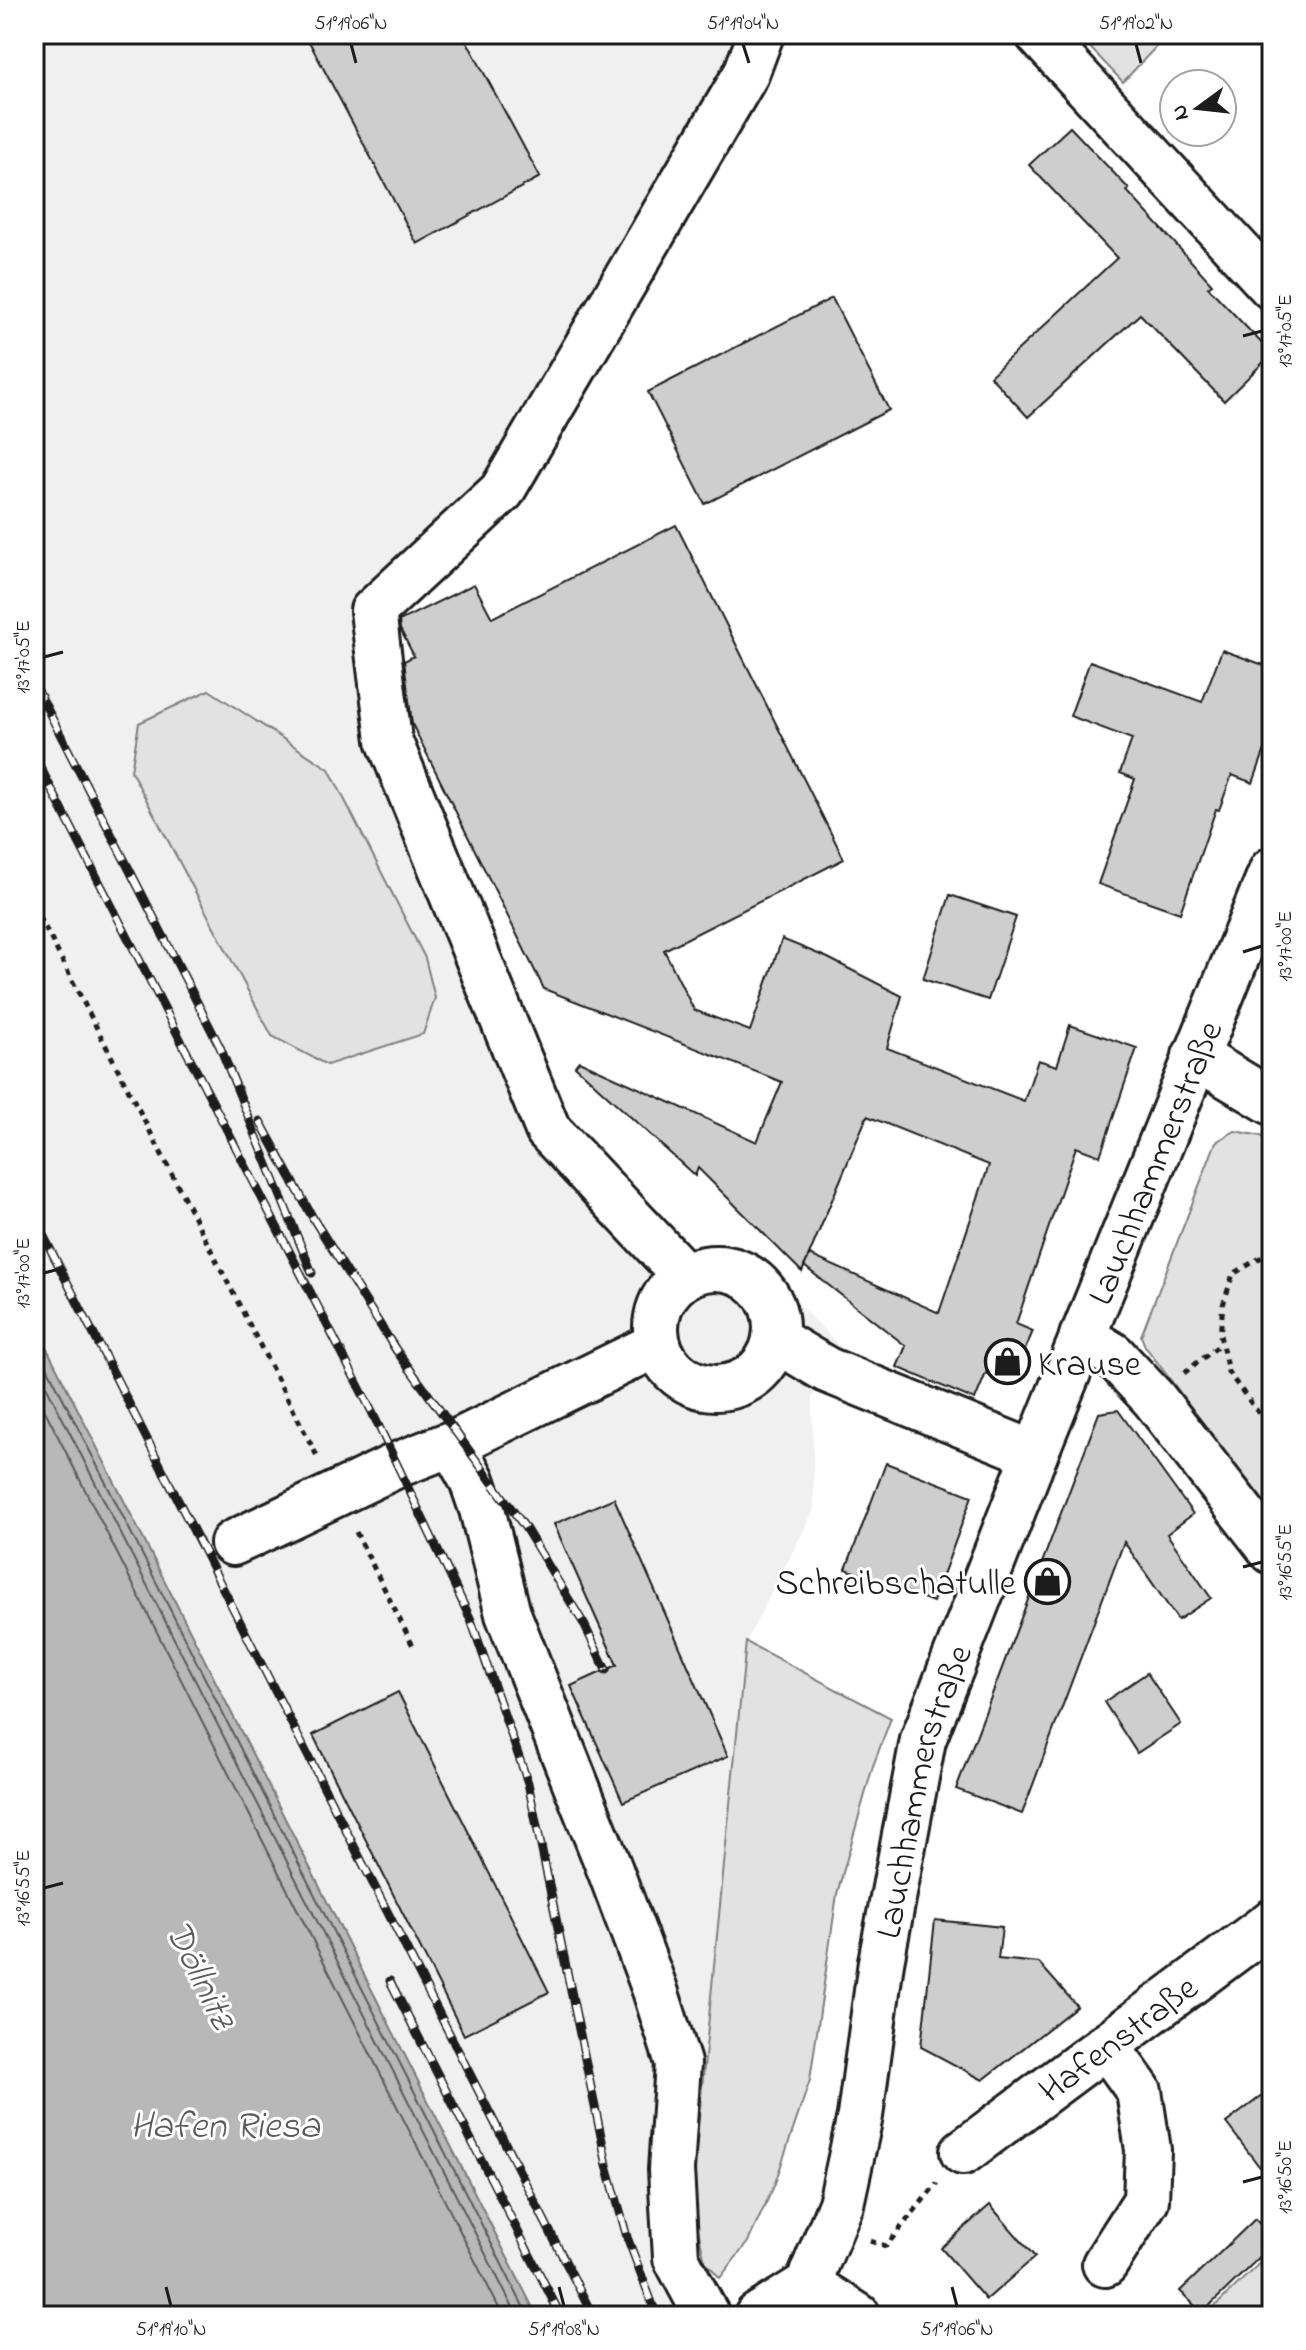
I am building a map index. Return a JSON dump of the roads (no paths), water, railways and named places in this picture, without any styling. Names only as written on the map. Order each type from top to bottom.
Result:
[{"type":"main road","points":[[685,1276],[548,1130],[389,740],[373,611],[502,491],[746,74],[761,34]]},
{"type":"main road","points":[[1038,34],[1272,287]]},
{"type":"main road","name":"Lauchhammerstraße","points":[[808,2284],[841,2204],[860,2116],[881,1962],[923,1740],[1082,1336],[1272,870]]},
{"type":"main road","points":[[1195,1056],[1272,1102]]},
{"type":"main road","points":[[723,1268],[742,1273],[758,1285],[770,1301],[775,1319],[775,1339],[769,1358],[756,1373],[738,1384],[719,1388],[699,1386],[681,1377],[667,1363],[658,1344],[656,1325],[660,1306],[670,1289],[685,1276],[703,1269],[723,1268]]},
{"type":"main road","points":[[1082,1336],[1113,1355],[1154,1399],[1272,1551]]},
{"type":"main road","points":[[775,1339],[827,1370],[1035,1454]]},
{"type":"main road","points":[[233,1543],[397,1465],[452,1444],[658,1344]]},
{"type":"main road","points":[[452,1444],[472,1480],[508,1614],[610,1870],[655,1990],[678,2063],[671,2170],[676,2258],[707,2316]]},
{"type":"main road","name":"Hafenstraße","points":[[963,2152],[1272,1922]]},
{"type":"main road","points":[[1105,2264],[1146,2200],[1148,2150],[1139,2091],[1106,2045]]},
{"type":"main road","points":[[757,2316],[808,2284],[858,2316]]},
{"type":"water","name":"Hafen Riesa","points":[[34,1323],[537,2316],[34,2316]]},
{"type":"railway","points":[[34,683],[220,1047],[312,1273]]},
{"type":"railway","points":[[34,755],[372,1412],[471,1620],[528,1783],[607,2165],[627,2237],[657,2316]]},
{"type":"railway","points":[[260,1121],[314,1220],[396,1350],[524,1526],[584,1624],[606,1670]]},
{"type":"railway","points":[[34,1217],[593,2316]]},
{"type":"railway","points":[[390,1981],[561,2316]]},
{"type":"place","name":"Krause","points":[[1007,1362]]},
{"type":"place","name":"Schreibschatulle","points":[[1047,1581]]},
{"type":"water label","name":"Döllnitz","points":[[202,1974]]}]
